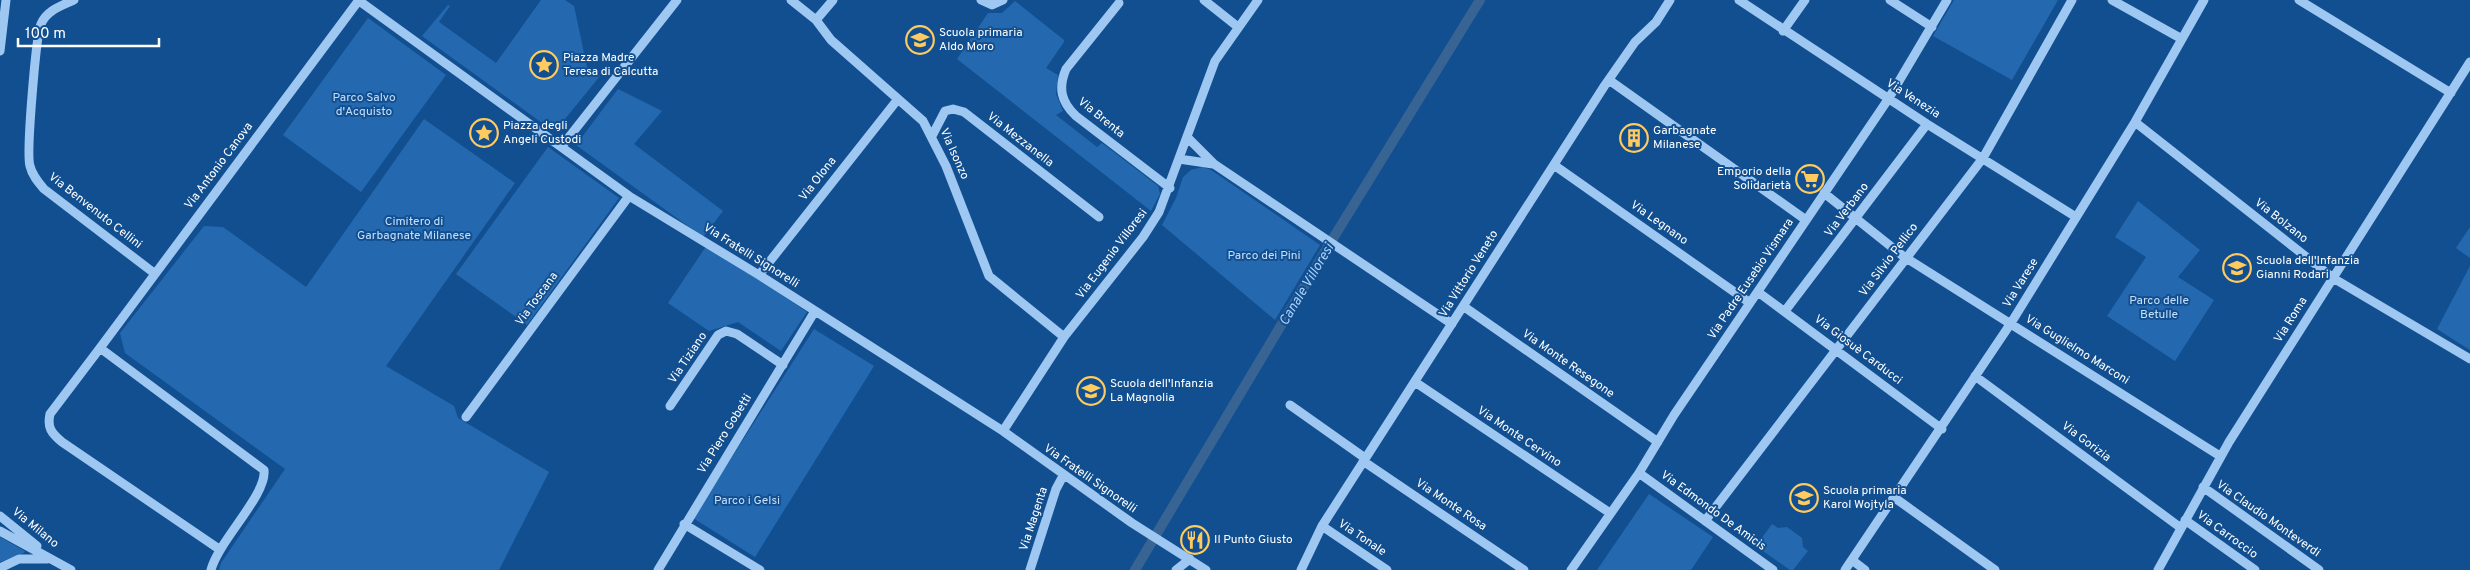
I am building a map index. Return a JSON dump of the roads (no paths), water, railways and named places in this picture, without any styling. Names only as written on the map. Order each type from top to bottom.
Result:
[{"type":"street","points":[[0,51],[6,0]]},
{"type":"street","name":"Via Benvenuto Cellini","points":[[74,0],[54,9],[39,28],[29,140],[29,165],[35,178],[44,189],[154,273]]},
{"type":"street","name":"Via Fratelli Signorelli","points":[[358,0],[629,196],[759,275],[1003,431],[1063,476],[1136,526],[1206,570]]},
{"type":"street","name":"Via Antonio Canova","points":[[220,549],[62,442],[52,433],[48,422],[50,414],[358,0]]},
{"type":"street","points":[[562,146],[677,0]]},
{"type":"street","name":"Via Isonzo","points":[[791,0],[816,20],[832,40],[923,121],[932,136],[960,200],[988,276],[1064,337]]},
{"type":"street","points":[[816,20],[833,0]]},
{"type":"street","points":[[984,2],[997,4],[1004,0]]},
{"type":"street","points":[[1204,0],[1238,28]]},
{"type":"street","name":"Via Eugenio Villoresi","points":[[1003,431],[1064,337],[1153,222],[1170,188],[1215,61],[1258,0]]},
{"type":"street","name":"Via Vittorio Veneto","points":[[1301,570],[1322,526],[1364,459],[1609,80],[1634,42],[1656,22],[1670,0]]},
{"type":"street","name":"Via Venezia","points":[[1739,0],[1783,31],[1927,124],[2076,217]]},
{"type":"street","points":[[1783,31],[1805,0]]},
{"type":"street","points":[[1890,0],[1932,26]]},
{"type":"street","name":"Via Padre Eusebio Vismara","points":[[1571,570],[1639,473],[1750,302],[1889,98],[1947,0]]},
{"type":"street","name":"Via Silvio Pellico","points":[[1705,521],[1983,158],[2072,0]]},
{"type":"street","points":[[2112,0],[2182,39]]},
{"type":"street","name":"Via Varese","points":[[1845,570],[1942,429],[2011,322],[2135,122],[2204,0]]},
{"type":"street","points":[[2300,0],[2450,93]]},
{"type":"street","name":"Via Brenta","points":[[1119,4],[1066,69],[1061,80],[1062,98],[1076,116],[1170,188]]},
{"type":"street","name":"Via Roma","points":[[2158,570],[2220,456],[2470,62]]},
{"type":"street","points":[[1609,80],[1806,220]]},
{"type":"street","name":"Via Olona","points":[[759,275],[898,99]]},
{"type":"street","name":"Via Mezzanella","points":[[932,136],[945,111],[953,109],[964,112],[1099,217]]},
{"type":"street","name":"Via Bolzano","points":[[2135,122],[2332,278],[2470,359]]},
{"type":"street","name":"Via Verbano","points":[[1785,311],[1856,220],[1927,124]]},
{"type":"street","points":[[1187,137],[1214,164],[1452,324]]},
{"type":"street","points":[[1179,160],[1214,164]]},
{"type":"street","name":"Via Legnano","points":[[1554,165],[1750,302]]},
{"type":"street","name":"Via Guglielmo Marconi","points":[[1824,193],[1906,259],[2011,322],[2220,456]]},
{"type":"street","name":"Via Toscana","points":[[466,417],[629,196]]},
{"type":"street","name":"Via Giosuè Carducci","points":[[1758,292],[1942,429]]},
{"type":"street","name":"Via Monte Resegone","points":[[1463,306],[1658,442]]},
{"type":"street","name":"Via Piero Gobetti","points":[[658,570],[684,524],[815,312]]},
{"type":"street","name":"Via Tiziano","points":[[670,406],[718,335],[726,331],[737,334],[783,365]]},
{"type":"street","points":[[100,348],[264,470],[263,485],[220,549],[211,570]]},
{"type":"street","name":"Via Gorizia","points":[[1976,376],[2183,524]]},
{"type":"street","name":"Via Monte Cervino","points":[[1415,382],[1610,512]]},
{"type":"street","name":"Via Monte Rosa","points":[[1290,405],[1524,570]]},
{"type":"street","name":"Via Edmondo De Amicis","points":[[1639,473],[1772,570]]},
{"type":"street","name":"Via Magenta","points":[[1030,570],[1056,489],[1063,476]]},
{"type":"street","name":"Via Claudio Monteverdi","points":[[2203,487],[2320,570]]},
{"type":"street","points":[[1895,498],[1995,570]]},
{"type":"street","name":"Via Milano","points":[[0,516],[55,560]]},
{"type":"street","points":[[684,524],[760,570]]},
{"type":"street","name":"Via Carroccio","points":[[2183,524],[2255,570]]},
{"type":"street","name":"Via Tonale","points":[[1322,526],[1387,570]]},
{"type":"street","name":"Via Milano","points":[[0,531],[71,570]]},
{"type":"street","points":[[0,568],[19,559],[39,557],[55,560]]},
{"type":"street","points":[[1176,570],[1190,559]]},
{"type":"street","points":[[1852,560],[1865,570]]},
{"type":"waterway","name":"Canale Villoresi","points":[[1135,570],[1332,240],[1480,0]]},
{"type":"place","name":"Scuola primaria Aldo Moro","points":[[920,40]]},
{"type":"place","name":"Piazza Madre Teresa di Calcutta","points":[[544,65]]},
{"type":"place","name":"Piazza degli Angeli Custodi","points":[[484,133]]},
{"type":"place","name":"Garbagnate Milanese","points":[[1634,138]]},
{"type":"place","name":"Emporio della Solidarietà","points":[[1810,179]]},
{"type":"place","name":"Scuola dell'Infanzia Gianni Rodari","points":[[2237,268]]},
{"type":"place","name":"Scuola dell'Infanzia La Magnolia","points":[[1091,391]]},
{"type":"place","name":"Scuola primaria Karol Wojtyla","points":[[1804,498]]},
{"type":"place","name":"Il Punto Giusto","points":[[1195,540]]},
{"type":"park label","name":"Parco Salvo d'Acquisto","points":[[364,105]]},
{"type":"park label","name":"Cimitero di Garbagnate Milanese","points":[[414,229]]},
{"type":"park label","name":"Parco dei Pini","points":[[1264,256]]},
{"type":"park label","name":"Parco delle Betulle","points":[[2159,308]]},
{"type":"park label","name":"Parco i Gelsi","points":[[747,501]]}]
